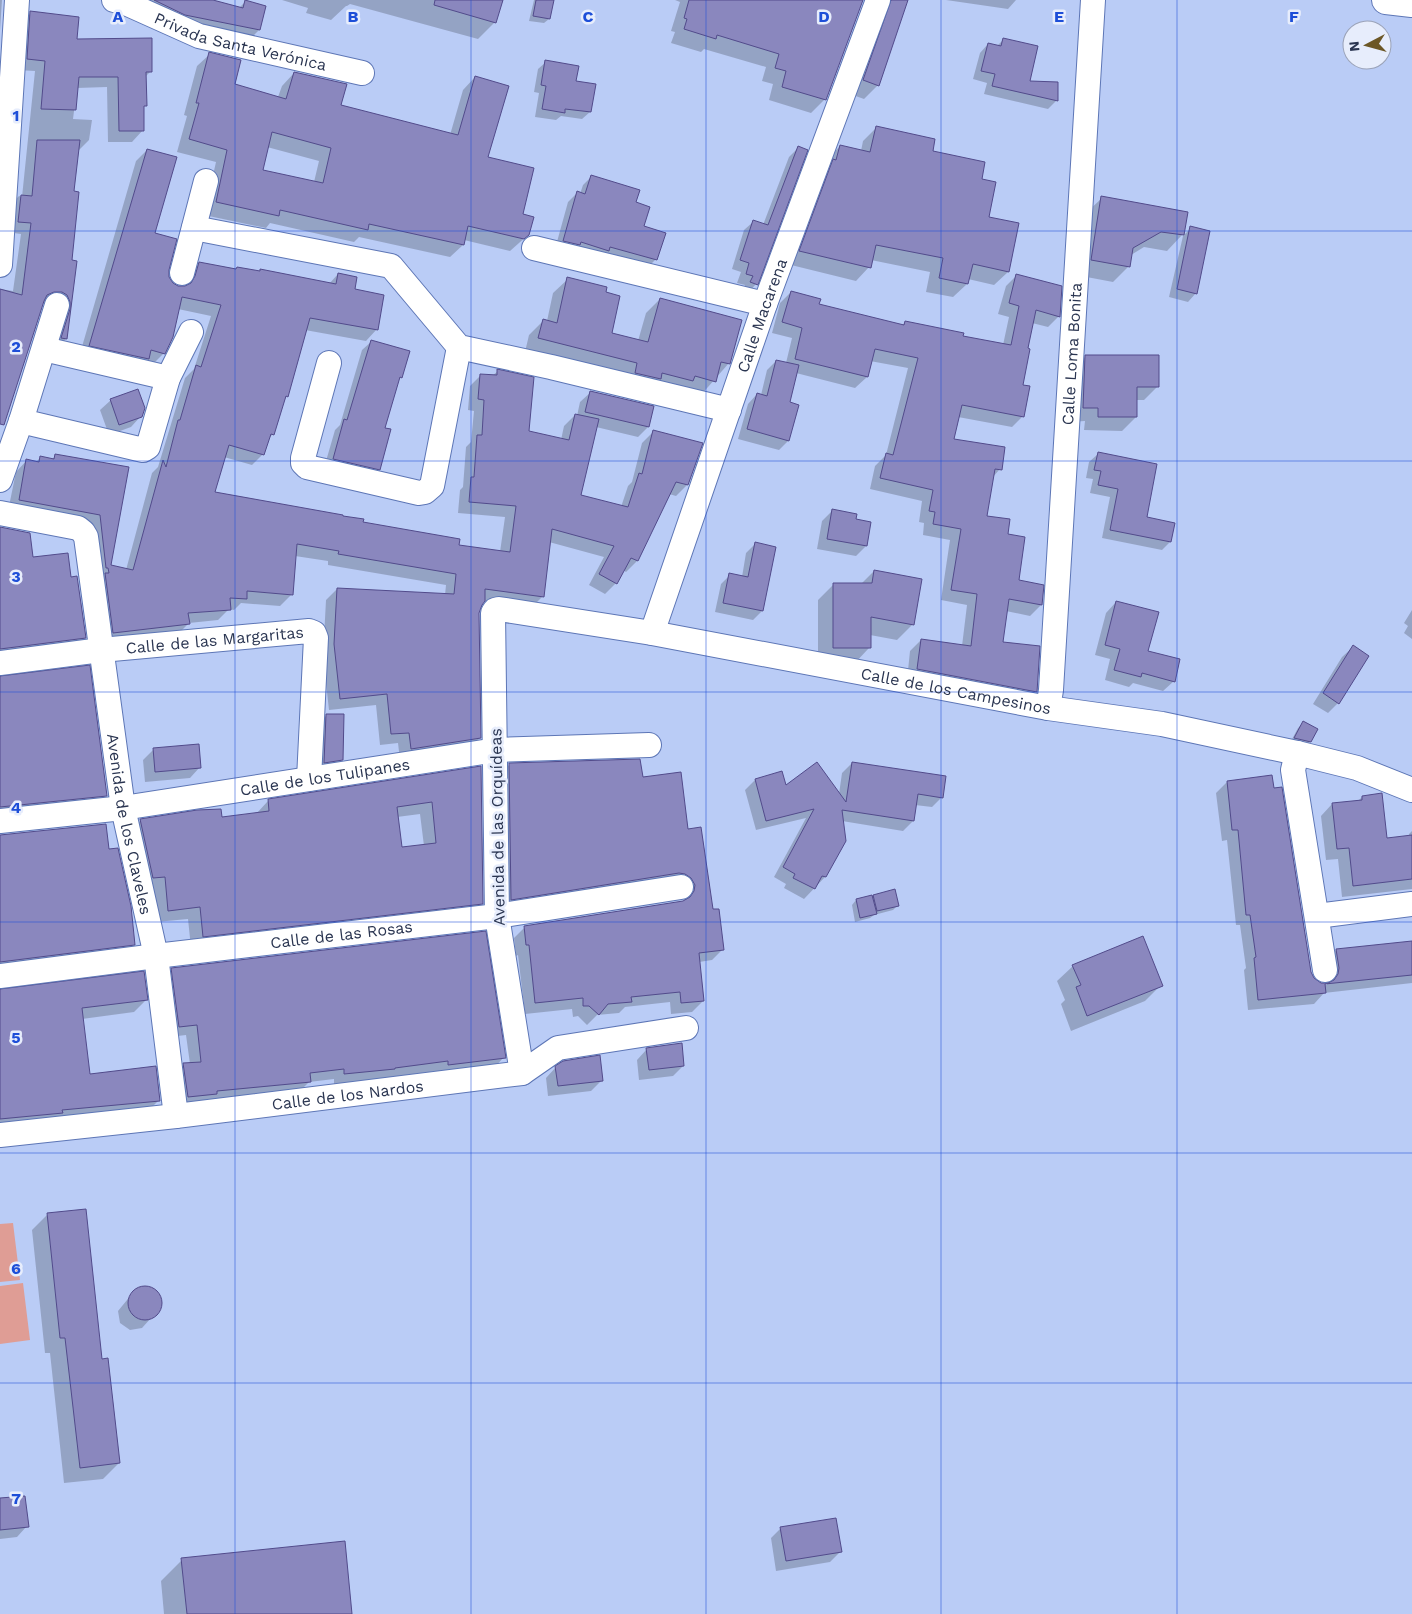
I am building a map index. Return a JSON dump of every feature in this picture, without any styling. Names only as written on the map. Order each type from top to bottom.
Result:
[{"type":"main road","points":[[1386,0],[1412,3]]},
{"type":"street","points":[[0,265],[17,0]]},
{"type":"street","name":"Privada Santa Verónica","points":[[119,0],[199,36],[362,73]]},
{"type":"street","name":"Calle Macarena","points":[[652,633],[764,304],[878,0]]},
{"type":"street","name":"Calle Loma Bonita","points":[[1048,708],[1051,690],[1063,508],[1093,0]]},
{"type":"street","points":[[182,273],[206,181]]},
{"type":"street","points":[[194,228],[391,266],[459,348],[551,367],[729,410]]},
{"type":"street","points":[[534,248],[764,304]]},
{"type":"street","points":[[0,480],[21,421],[56,305]]},
{"type":"street","points":[[21,421],[143,450],[148,446],[168,378],[190,332]]},
{"type":"street","points":[[329,363],[303,463],[307,467],[419,493],[426,492],[432,486],[459,348]]},
{"type":"street","points":[[44,349],[168,378]]},
{"type":"street","name":"Avenida de los Claveles","points":[[0,513],[78,528],[86,537],[123,808],[156,956],[176,1116]]},
{"type":"street","name":"Calle de los Campesinos","points":[[495,610],[499,609],[652,633],[1048,708],[1162,724],[1357,768],[1412,790]]},
{"type":"street","name":"Avenida de las Orquídeas","points":[[495,610],[497,916],[522,1073]]},
{"type":"street","name":"Calle de las Margaritas","points":[[0,663],[101,650],[314,632],[316,638],[309,779]]},
{"type":"street","name":"Calle de los Tulipanes","points":[[0,821],[123,808],[496,750],[650,745]]},
{"type":"street","points":[[1297,753],[1293,770],[1325,970]]},
{"type":"street","name":"Calle de las Rosas","points":[[0,976],[497,916],[682,888]]},
{"type":"street","points":[[1317,916],[1412,904]]},
{"type":"street","name":"Calle de los Nardos","points":[[0,1135],[176,1116],[522,1073],[558,1048],[686,1028]]},
{"type":"shaded area","points":[[13,1223],[20,1280],[0,1282],[0,1224]]},
{"type":"shaded area","points":[[23,1283],[30,1340],[0,1344],[0,1286]]},
{"type":"building","points":[[154,0],[213,0],[243,8],[245,0],[266,6],[260,30],[185,15]]},
{"type":"building","points":[[435,0],[503,0],[496,23],[434,5]]},
{"type":"building","points":[[536,0],[554,0],[550,19],[533,16]]},
{"type":"building","points":[[689,0],[863,0],[826,100],[782,87],[786,71],[775,68],[779,54],[717,35],[716,39],[684,29],[687,19],[684,18]]},
{"type":"building","points":[[891,0],[908,0],[879,86],[863,80]]},
{"type":"building","points":[[30,11],[79,17],[77,39],[152,38],[152,72],[146,72],[147,106],[144,106],[144,131],[119,131],[118,77],[79,77],[76,110],[41,109],[45,61],[27,59]]},
{"type":"building","points":[[1003,38],[1038,46],[1030,81],[1058,82],[1058,101],[992,86],[995,74],[981,71],[988,43],[1001,46]]},
{"type":"building","points":[[209,52],[241,60],[235,84],[286,99],[294,72],[347,84],[341,105],[458,135],[475,76],[509,86],[488,157],[534,168],[523,214],[534,217],[529,235],[524,239],[468,226],[464,245],[369,224],[368,230],[280,210],[279,216],[216,202],[227,150],[189,139],[199,103],[196,103]],"holes":[[[272,132],[331,148],[323,183],[263,170]]]},
{"type":"building","points":[[545,60],[579,66],[576,81],[596,84],[591,112],[565,109],[565,113],[542,109],[546,86],[541,85]]},
{"type":"building","points":[[876,126],[935,139],[933,151],[985,162],[982,179],[996,182],[989,217],[1019,223],[1009,272],[973,264],[968,284],[939,278],[943,258],[876,245],[871,268],[799,251],[833,159],[836,160],[840,145],[870,152]]},
{"type":"building","points":[[37,140],[80,140],[74,191],[79,192],[72,260],[77,261],[67,339],[61,338],[70,309],[70,302],[67,295],[62,292],[54,292],[47,295],[44,301],[4,425],[0,424],[0,289],[22,295],[31,223],[18,222],[21,195],[32,196]]},
{"type":"building","points":[[798,146],[808,150],[758,285],[750,282],[753,276],[746,274],[749,263],[740,260],[753,220],[768,225]]},
{"type":"building","points":[[147,149],[177,157],[155,233],[177,239],[169,270],[169,277],[173,283],[178,286],[185,286],[191,283],[199,262],[236,269],[237,267],[260,271],[260,269],[336,284],[338,273],[357,277],[355,289],[384,295],[378,330],[310,318],[288,397],[286,396],[274,435],[271,434],[264,455],[229,445],[215,492],[364,519],[363,522],[460,539],[459,545],[510,552],[516,506],[469,502],[471,477],[474,477],[477,435],[482,435],[484,400],[478,399],[480,374],[497,375],[497,369],[534,377],[529,431],[569,440],[575,414],[599,419],[581,495],[628,507],[639,473],[642,474],[653,430],[703,443],[688,485],[676,482],[638,561],[631,558],[617,584],[599,574],[614,546],[552,529],[544,597],[485,589],[485,601],[479,613],[481,738],[411,749],[409,733],[391,734],[387,694],[340,699],[334,644],[337,588],[454,594],[456,574],[338,554],[339,551],[297,544],[293,595],[247,591],[247,599],[230,598],[231,610],[188,613],[190,624],[113,633],[105,573],[109,573],[108,568],[106,568],[100,515],[19,500],[26,459],[39,462],[40,456],[54,459],[55,454],[129,467],[111,565],[133,570],[163,460],[166,467],[178,420],[180,420],[196,365],[201,367],[221,305],[182,297],[173,337],[165,354],[151,350],[149,359],[89,346]]},
{"type":"building","points":[[591,175],[640,190],[636,202],[650,207],[644,226],[666,233],[657,260],[610,247],[609,251],[581,242],[580,245],[563,241],[577,191],[585,194]]},
{"type":"building","points":[[1101,196],[1188,212],[1184,235],[1161,232],[1133,248],[1130,267],[1091,260]]},
{"type":"building","points":[[1190,226],[1210,231],[1197,294],[1177,289]]},
{"type":"building","points":[[1016,274],[1062,286],[1060,317],[1036,310],[1023,385],[1030,386],[1024,417],[962,405],[954,439],[1005,447],[1002,470],[995,469],[987,516],[1010,519],[1008,534],[1025,537],[1019,580],[1044,585],[1042,605],[1009,599],[1003,642],[1040,646],[1037,692],[917,669],[921,639],[971,646],[977,594],[951,590],[961,529],[933,524],[935,512],[929,511],[933,490],[880,478],[886,453],[893,455],[918,358],[875,349],[868,377],[795,359],[802,328],[782,322],[791,291],[821,299],[819,304],[904,325],[905,321],[964,333],[963,336],[1011,345],[1019,306],[1009,303]]},
{"type":"building","points":[[567,277],[607,287],[606,292],[620,296],[612,333],[648,342],[660,298],[742,320],[730,364],[721,362],[716,382],[695,376],[693,381],[662,373],[661,379],[635,373],[637,363],[538,338],[543,319],[557,323]]},
{"type":"building","points":[[371,340],[410,351],[385,428],[391,429],[380,470],[333,459],[344,419],[347,420]]},
{"type":"building","points":[[1085,355],[1159,355],[1159,387],[1137,387],[1137,417],[1098,417],[1098,408],[1083,408]]},
{"type":"building","points":[[776,360],[799,365],[790,402],[799,405],[789,441],[747,429],[757,393],[767,396]]},
{"type":"building","points":[[138,389],[145,408],[142,417],[119,425],[110,399]]},
{"type":"building","points":[[590,391],[654,406],[649,427],[585,412]]},
{"type":"building","points":[[1098,452],[1157,464],[1147,517],[1175,523],[1171,542],[1110,530],[1118,489],[1098,485],[1101,471],[1094,470]]},
{"type":"building","points":[[832,509],[857,514],[856,519],[871,522],[867,546],[827,539]]},
{"type":"building","points":[[0,527],[30,533],[33,557],[68,553],[71,577],[77,576],[86,638],[0,649]]},
{"type":"building","points":[[755,542],[776,547],[763,611],[723,603],[729,573],[748,577]]},
{"type":"building","points":[[874,570],[922,579],[914,625],[871,617],[871,648],[833,648],[833,583],[872,583]]},
{"type":"building","points":[[1116,601],[1159,612],[1148,651],[1180,659],[1175,682],[1142,673],[1141,677],[1114,670],[1120,649],[1105,645]]},
{"type":"building","points":[[1353,645],[1369,656],[1339,704],[1323,693]]},
{"type":"building","points":[[90,665],[107,796],[0,807],[0,676]]},
{"type":"building","points":[[326,714],[344,714],[343,760],[324,763]]},
{"type":"building","points":[[1303,721],[1318,729],[1311,742],[1294,738]]},
{"type":"building","points":[[199,744],[201,768],[155,772],[153,748]]},
{"type":"building","points":[[640,759],[643,777],[681,772],[688,829],[701,827],[713,909],[719,909],[724,950],[699,953],[704,1001],[681,1003],[680,992],[631,997],[632,1002],[608,1004],[599,1015],[589,1006],[583,1006],[583,998],[535,1003],[529,945],[526,945],[524,926],[683,901],[690,897],[695,885],[691,878],[679,873],[511,900],[509,763]]},
{"type":"building","points":[[817,762],[846,802],[852,762],[946,776],[943,798],[918,794],[914,821],[842,810],[846,841],[826,877],[822,876],[815,889],[793,878],[795,874],[783,867],[814,809],[766,821],[755,779],[782,771],[786,785]]},
{"type":"building","points":[[481,766],[483,904],[203,937],[200,907],[168,911],[165,877],[153,878],[140,819],[197,810],[221,809],[222,817],[269,811],[268,799]],"holes":[[[432,802],[436,843],[402,847],[397,807]]]},
{"type":"building","points":[[1272,775],[1274,788],[1282,787],[1311,972],[1314,978],[1321,983],[1328,983],[1334,980],[1339,968],[1336,949],[1412,941],[1412,975],[1325,984],[1326,993],[1258,1000],[1254,958],[1256,957],[1250,915],[1246,915],[1238,830],[1232,830],[1227,781]]},
{"type":"building","points":[[1382,793],[1387,838],[1412,835],[1412,879],[1353,886],[1349,848],[1337,849],[1332,803],[1362,800],[1362,796]]},
{"type":"building","points":[[106,824],[109,849],[118,848],[131,906],[135,945],[0,962],[0,835]]},
{"type":"building","points":[[895,889],[899,906],[877,911],[873,895]]},
{"type":"building","points":[[872,895],[877,914],[860,918],[856,899]]},
{"type":"building","points":[[486,931],[506,1058],[448,1065],[448,1061],[344,1074],[344,1069],[310,1073],[311,1082],[217,1091],[217,1094],[188,1097],[183,1063],[201,1062],[197,1025],[179,1027],[171,968]]},
{"type":"building","points":[[1143,936],[1163,986],[1087,1016],[1076,987],[1081,985],[1072,965]]},
{"type":"building","points":[[144,971],[148,1000],[82,1008],[90,1074],[156,1066],[160,1101],[62,1110],[63,1113],[0,1119],[0,989]]},
{"type":"building","points":[[682,1043],[684,1066],[649,1070],[646,1048]]},
{"type":"building","points":[[600,1055],[603,1081],[558,1086],[555,1066],[563,1061]]},
{"type":"building","points":[[86,1209],[102,1359],[108,1358],[120,1463],[80,1468],[65,1338],[60,1338],[47,1213]]},
{"type":"building","points":[[145,1286],[157,1291],[162,1303],[157,1315],[145,1320],[133,1315],[128,1303],[133,1291]]},
{"type":"building","points":[[25,1496],[29,1527],[0,1530],[0,1498]]},
{"type":"building","points":[[836,1518],[842,1552],[786,1561],[780,1527]]},
{"type":"building","points":[[345,1541],[352,1614],[187,1614],[181,1558]]}]
